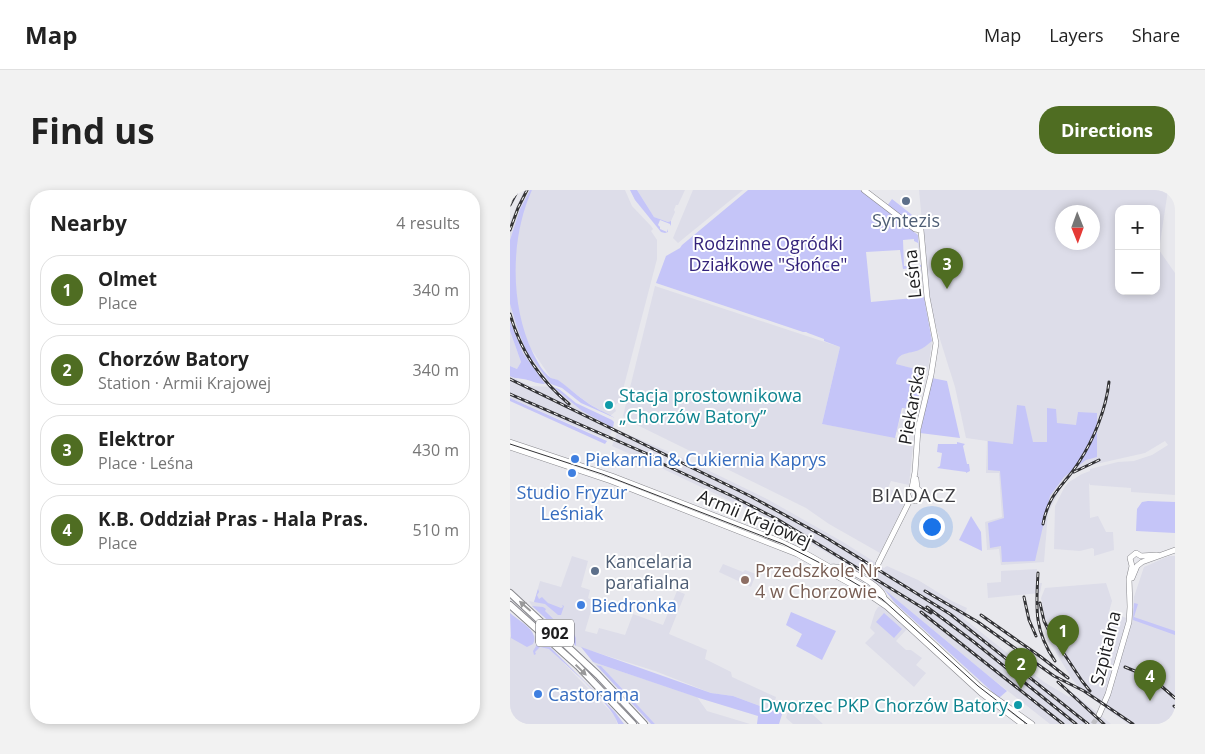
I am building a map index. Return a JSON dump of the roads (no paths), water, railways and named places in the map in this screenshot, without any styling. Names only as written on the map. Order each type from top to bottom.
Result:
[{"type":"main road","name":"902","points":[[510,593],[585,662],[644,724]]},
{"type":"main road","name":"902","points":[[510,605],[578,666],[633,724]]},
{"type":"street","name":"Leśna","points":[[864,190],[915,229],[921,230],[927,297],[936,344]]},
{"type":"street","name":"Piekarska","points":[[914,488],[918,429],[936,344]]},
{"type":"street","name":"Armii Krajowej","points":[[510,442],[782,542],[882,600],[980,687],[1032,724]]},
{"type":"street","name":"Armii Krajowej","points":[[510,447],[602,475]]},
{"type":"street","points":[[914,488],[921,493],[916,501],[910,500],[907,492],[914,488]]},
{"type":"street","points":[[878,564],[910,500]]},
{"type":"street","points":[[1142,559],[1138,554],[1133,555],[1130,559],[1131,563],[1137,566],[1142,559],[1175,550]]},
{"type":"street","name":"Szpitalna","points":[[1099,715],[1108,694],[1128,622],[1131,563]]},
{"type":"street","points":[[829,569],[839,566],[868,580],[882,592],[882,600]]},
{"type":"street","name":"Szpitalna","points":[[1130,586],[1137,566]]},
{"type":"street","name":"Armii Krajowej","points":[[882,600],[981,693],[1022,724]]},
{"type":"tunnel","points":[[869,578],[878,564]]},
{"type":"tunnel","points":[[1093,724],[1099,715]]},
{"type":"tram line","points":[[510,444],[602,474],[783,544],[824,565],[882,599],[978,686],[1027,724]]},
{"type":"railway","points":[[510,205],[518,190]]},
{"type":"railway","points":[[510,230],[527,190]]},
{"type":"railway","points":[[510,314],[519,340],[532,364],[549,385],[569,404]]},
{"type":"railway","points":[[510,379],[750,496],[825,537],[950,614],[1088,724]]},
{"type":"railway","points":[[1043,524],[1053,497],[1090,444],[1102,413],[1109,382]]},
{"type":"railway","points":[[510,394],[659,459]]},
{"type":"railway","points":[[652,459],[777,519],[931,613]]},
{"type":"railway","points":[[1074,472],[1099,460]]},
{"type":"railway","points":[[1038,573],[1038,619],[1043,640],[1055,661]]},
{"type":"railway","points":[[925,591],[978,622],[1054,676],[1084,691],[1133,724]]},
{"type":"railway","points":[[1024,597],[1029,620],[1036,636]]},
{"type":"railway","points":[[1040,603],[1044,621],[1049,631],[1090,691]]},
{"type":"railway","points":[[927,607],[1076,724]]},
{"type":"railway","points":[[921,612],[1063,724]]},
{"type":"railway","points":[[981,615],[1068,678]]},
{"type":"railway","points":[[1125,667],[1152,678],[1175,698]]},
{"type":"railway","points":[[1058,682],[1104,724]]},
{"type":"place","name":"Syntezis","points":[[906,201]]},
{"type":"place","name":"Elektror","points":[[947,289]]},
{"type":"place","name":"Stacja prostownikowa „Chorzów Batory”","points":[[609,405]]},
{"type":"place","name":"Piekarnia & Cukiernia Kaprys","points":[[575,459]]},
{"type":"place","name":"Studio Fryzur Leśniak","points":[[572,473]]},
{"type":"place","name":"Kancelaria parafialna","points":[[595,571]]},
{"type":"place","name":"Przedszkole Nr 4 w Chorzowie","points":[[745,580]]},
{"type":"place","name":"Biedronka","points":[[581,605]]},
{"type":"place","name":"Olmet","points":[[1063,656]]},
{"type":"place","name":"Chorzów Batory","points":[[1021,689]]},
{"type":"place","name":"Castorama","points":[[538,694]]},
{"type":"place","name":"K.B. Oddział Pras - Hala Pras.","points":[[1150,701]]},
{"type":"place","name":"Dworzec PKP Chorzów Batory","points":[[1018,705]]},
{"type":"district","name":"BIADACZ","points":[[914,495]]},
{"type":"park label","name":"Rodzinne Ogródki Działkowe \"Słońce\"","points":[[768,253]]}]
